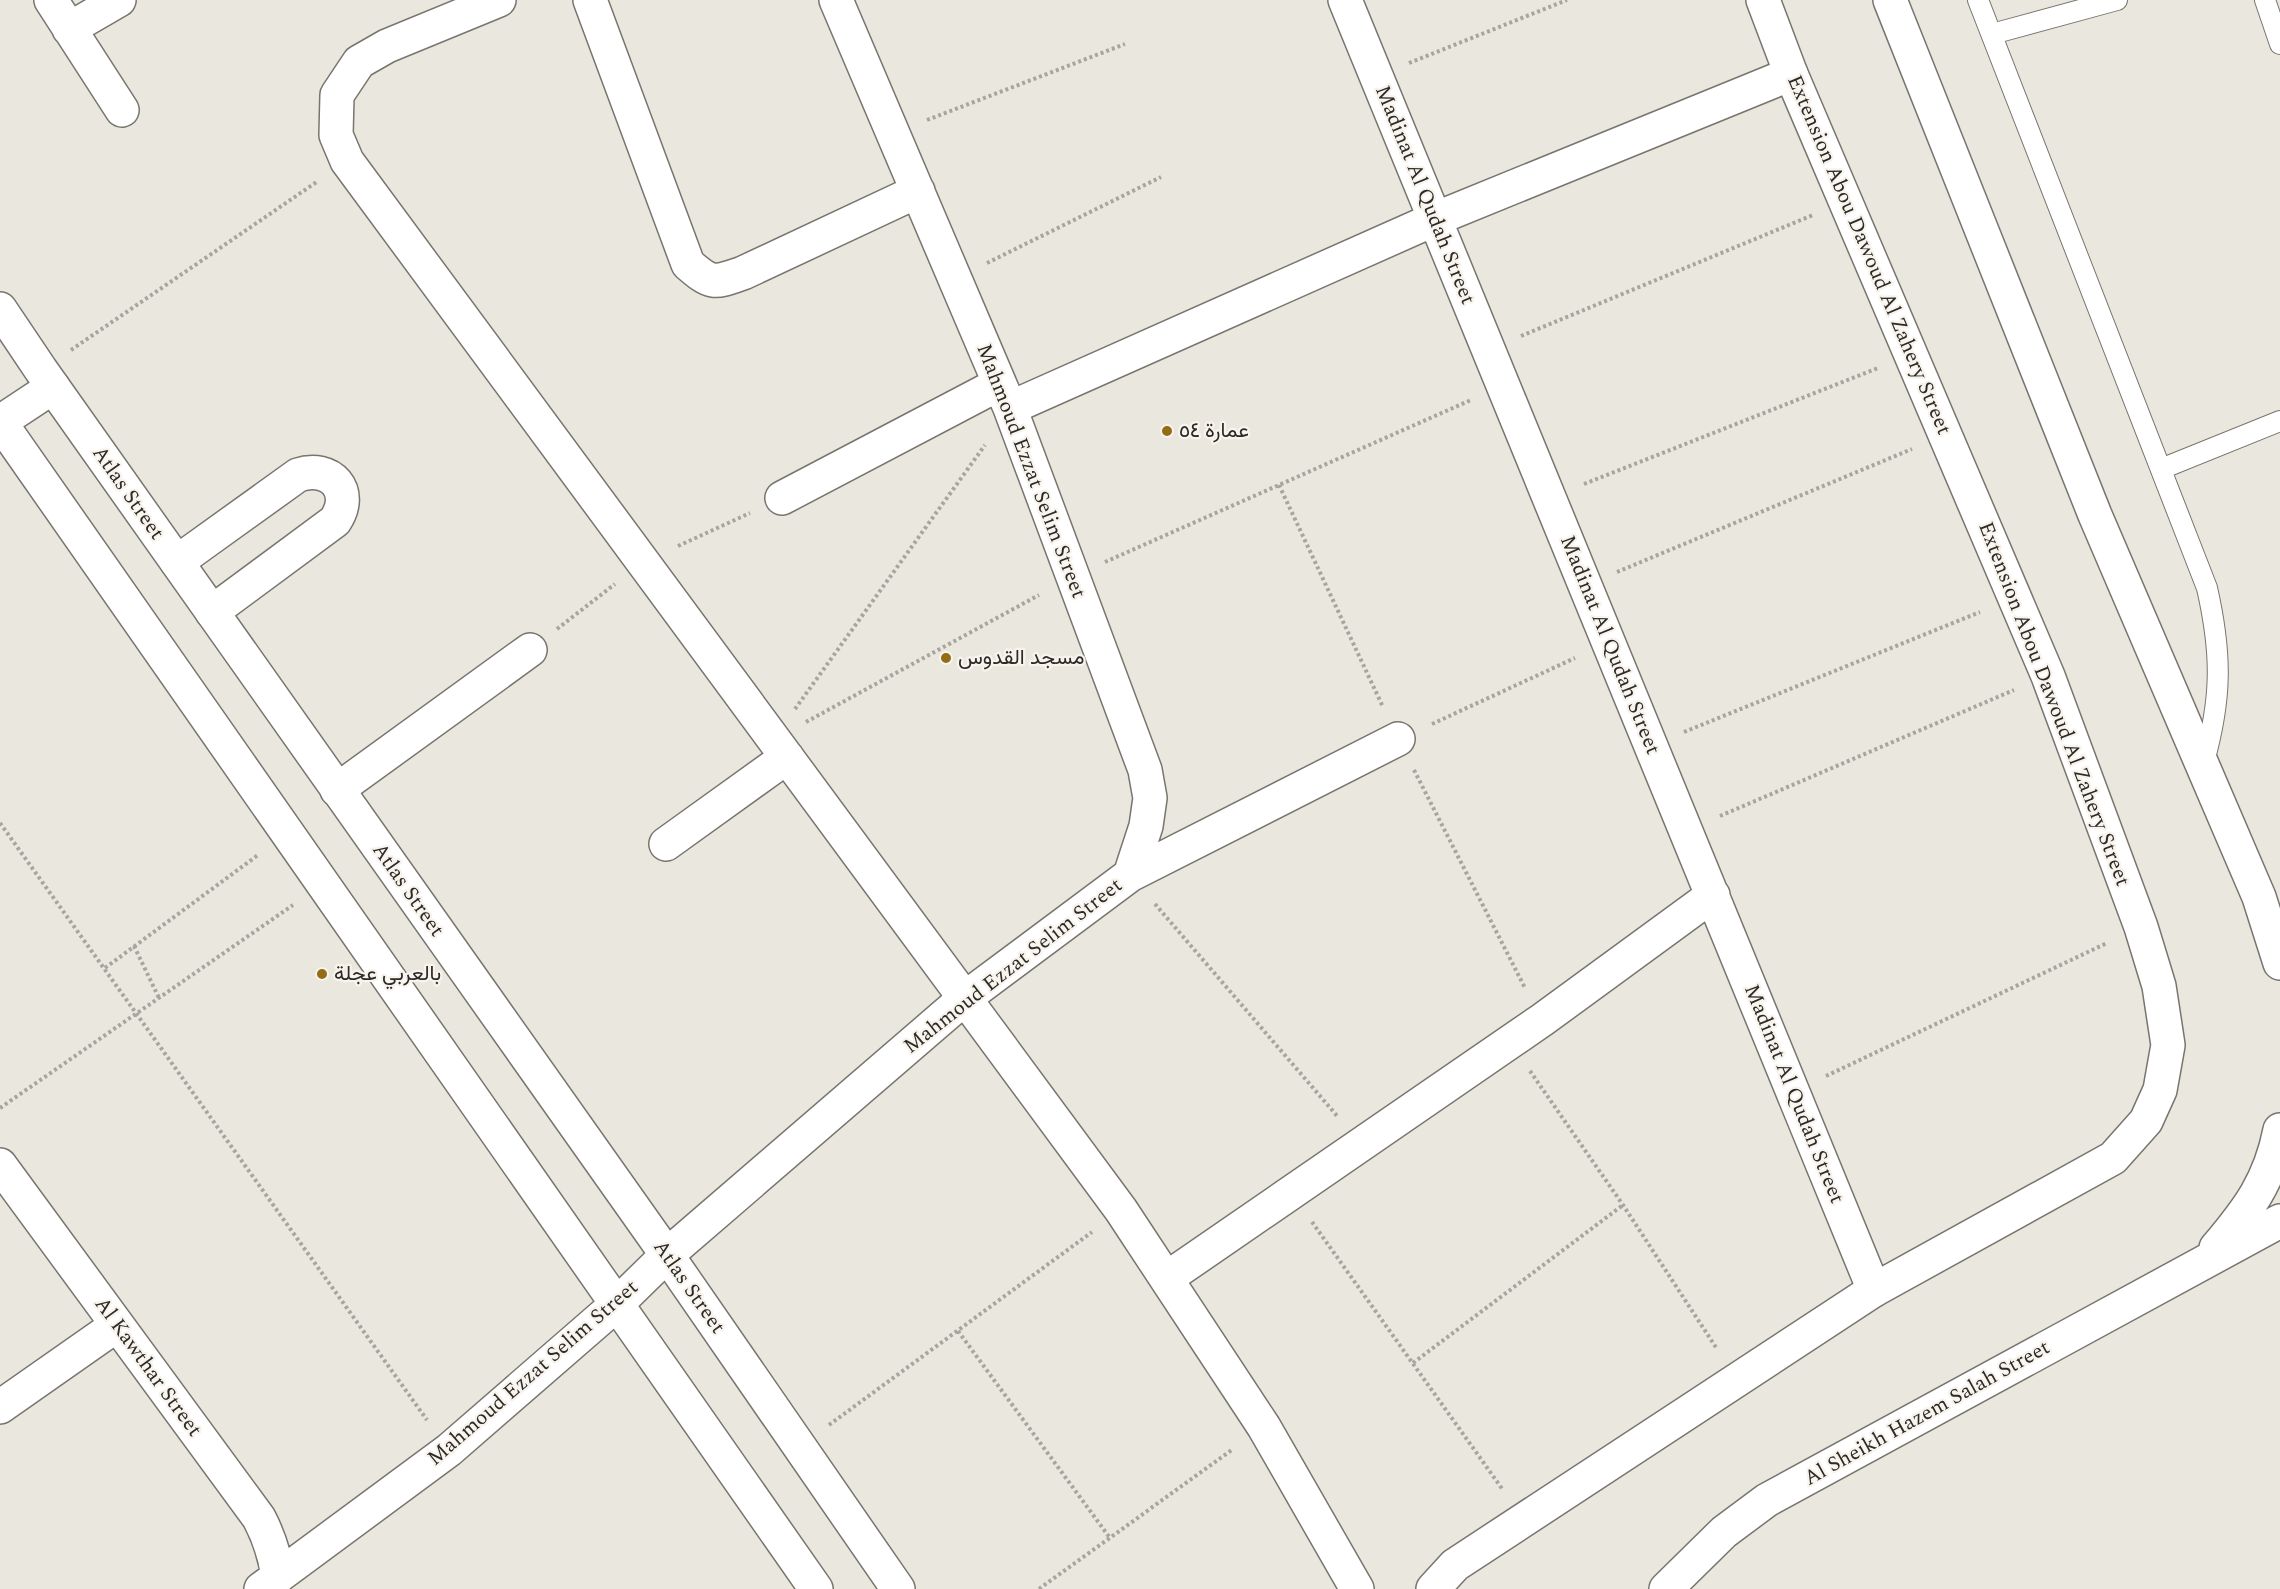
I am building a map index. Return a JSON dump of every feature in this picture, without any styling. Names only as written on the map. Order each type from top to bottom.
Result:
[{"type":"street","points":[[51,0],[122,110]]},
{"type":"street","points":[[69,29],[119,0]]},
{"type":"street","points":[[499,0],[387,46],[359,62],[338,95],[336,135],[347,161],[1121,1210],[1264,1427],[1357,1589]]},
{"type":"street","points":[[590,0],[688,264],[702,276],[718,282],[743,273],[918,192]]},
{"type":"street","name":"Mahmoud Ezzat Selim Street","points":[[269,1583],[449,1450],[617,1304],[667,1255],[965,998],[1130,875],[1146,826],[1150,798],[1145,770],[1005,396],[836,0]]},
{"type":"street","name":"Madinat Al Qudah Street","points":[[1345,0],[1874,1290]]},
{"type":"street","name":"Extension Abou Dawoud Al Zahery Street","points":[[1763,0],[1791,74],[2048,676],[2141,927],[2159,986],[2168,1045],[2160,1090],[2146,1121],[2113,1158],[1874,1290]]},
{"type":"street","points":[[1890,0],[2095,515],[2202,765],[2270,908],[2273,936],[2280,963]]},
{"type":"street","points":[[782,498],[1005,396],[1791,74]]},
{"type":"street","name":"Atlas Street","points":[[0,309],[47,379],[667,1255],[898,1589]]},
{"type":"street","points":[[47,379],[0,422],[816,1589]]},
{"type":"street","points":[[177,562],[298,475],[316,471],[325,474],[339,486],[343,504],[335,521],[212,612]]},
{"type":"street","points":[[338,790],[530,650]]},
{"type":"street","points":[[1130,875],[1398,739]]},
{"type":"street","points":[[666,844],[781,748]]},
{"type":"street","points":[[1167,1278],[1542,1020],[1713,895]]},
{"type":"street","points":[[2206,1261],[2247,1211],[2267,1177],[2280,1130]]},
{"type":"street","name":"Al Kawthar Street","points":[[0,1166],[259,1518],[272,1546],[269,1583]]},
{"type":"street","name":"Al Sheikh Hazem Salah Street","points":[[1666,1589],[1724,1532],[1767,1500],[2280,1221]]},
{"type":"street","points":[[1433,1589],[1455,1566],[1874,1290]]},
{"type":"street","points":[[0,1407],[117,1325]]},
{"type":"lane","points":[[1978,0],[2207,588],[2215,623],[2219,660],[2218,696],[2212,731],[2202,765]]},
{"type":"lane","points":[[1992,34],[2117,0]]},
{"type":"lane","points":[[2265,0],[2280,44]]},
{"type":"lane","points":[[2161,469],[2280,421]]},
{"type":"path","points":[[1376,76],[1567,0]]},
{"type":"path","points":[[893,133],[1125,44]]},
{"type":"path","points":[[47,379],[347,161]]},
{"type":"path","points":[[954,279],[1161,177]]},
{"type":"path","points":[[1488,350],[1847,201]]},
{"type":"path","points":[[1550,498],[1912,354]]},
{"type":"path","points":[[781,748],[1072,577],[1503,386]]},
{"type":"path","points":[[781,748],[1005,396]]},
{"type":"path","points":[[1585,585],[1946,435]]},
{"type":"path","points":[[1279,485],[1398,739],[1542,1020]]},
{"type":"path","points":[[530,650],[643,562],[782,498]]},
{"type":"path","points":[[1651,746],[2014,598]]},
{"type":"path","points":[[1398,739],[1609,643]]},
{"type":"path","points":[[1686,831],[2048,676]]},
{"type":"path","points":[[0,823],[449,1450]]},
{"type":"path","points":[[105,968],[288,833]]},
{"type":"path","points":[[1130,875],[1362,1145]]},
{"type":"path","points":[[0,1108],[324,884]]},
{"type":"path","points":[[1793,1092],[2141,927]]},
{"type":"path","points":[[134,946],[159,998]]},
{"type":"path","points":[[1509,1042],[1623,1205],[1737,1379]]},
{"type":"path","points":[[1292,1194],[1524,1520]]},
{"type":"path","points":[[1413,1363],[1623,1205]]},
{"type":"path","points":[[800,1447],[1121,1210]]},
{"type":"path","points":[[958,1331],[1110,1538]]},
{"type":"path","points":[[1039,1589],[1264,1427]]},
{"type":"place","name":"عمارة ٥٤","points":[[1167,431]]},
{"type":"place","name":"مسجد القدوس","points":[[946,658]]},
{"type":"place","name":"بالعربي عجلة","points":[[322,974]]}]
